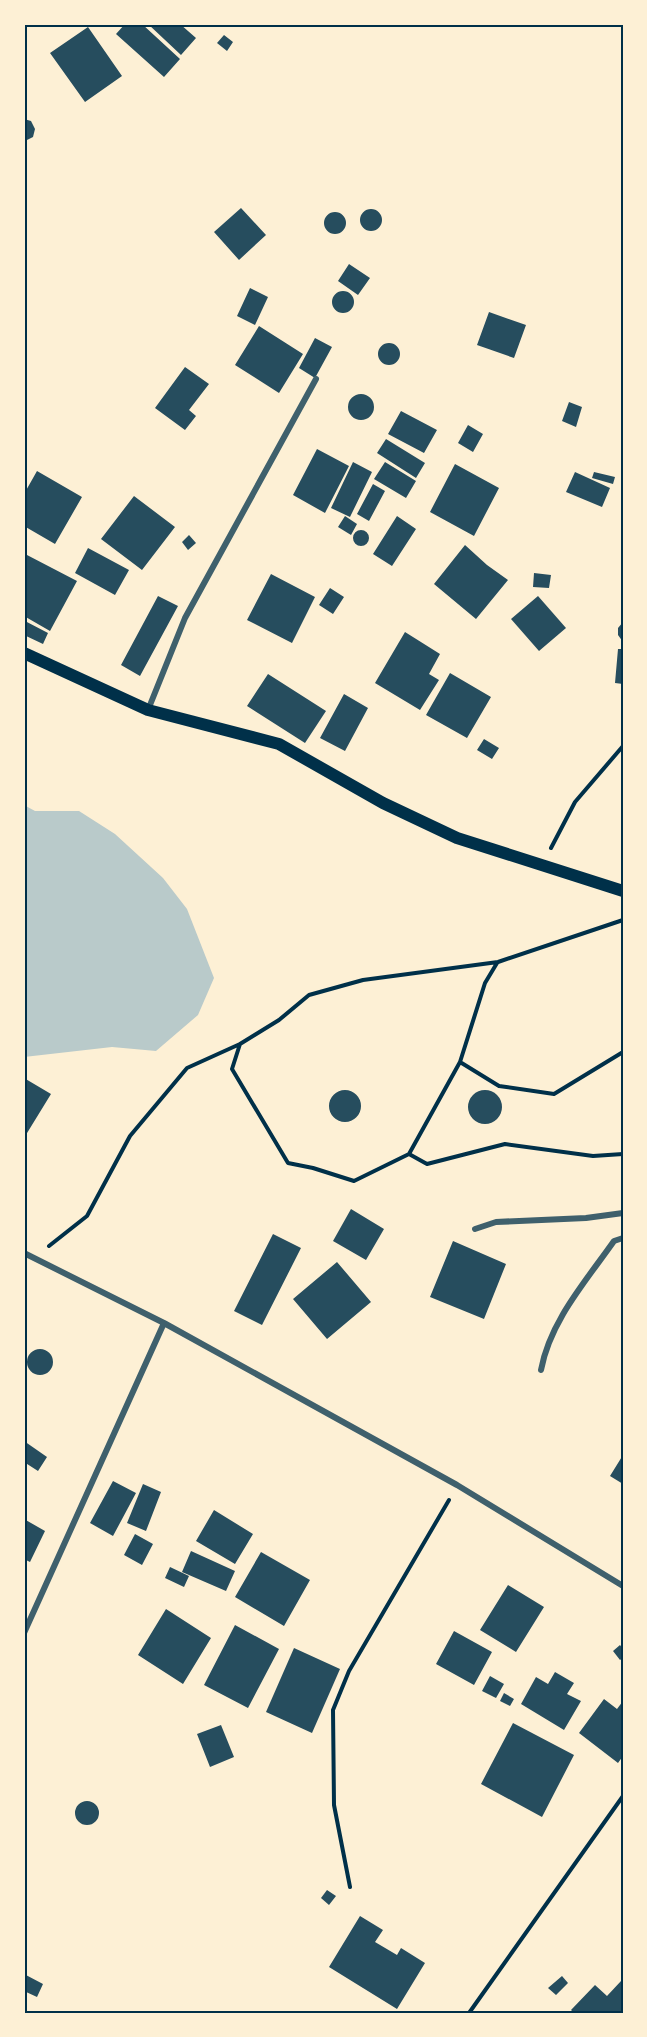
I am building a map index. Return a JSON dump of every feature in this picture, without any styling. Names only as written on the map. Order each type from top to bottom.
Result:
[{"type":"main road","points":[[24,653],[148,710],[279,744],[382,803],[447,833],[540,866],[623,891]]},
{"type":"street","points":[[148,710],[185,618],[316,379]]},
{"type":"street","points":[[475,1229],[496,1222],[586,1218],[623,1213]]},
{"type":"street","points":[[541,1370],[544,1356],[562,1315],[614,1241],[623,1238]]},
{"type":"street","points":[[24,1253],[164,1323],[458,1485],[623,1586]]},
{"type":"street","points":[[24,1633],[164,1323]]},
{"type":"path","points":[[540,866],[576,802],[623,746]]},
{"type":"path","points":[[33,1258],[87,1216],[130,1136],[187,1068],[240,1044],[279,1020],[309,995],[363,980],[498,962],[623,920]]},
{"type":"path","points":[[240,1044],[232,1069],[288,1163],[354,1181],[409,1154],[460,1062],[485,983],[498,962]]},
{"type":"path","points":[[460,1062],[499,1086],[554,1094],[623,1052]]},
{"type":"path","points":[[409,1154],[426,1164],[505,1144],[593,1156],[623,1154]]},
{"type":"path","points":[[350,1887],[334,1805],[333,1710],[349,1671],[458,1485]]},
{"type":"path","points":[[469,2013],[623,1796]]},
{"type":"shaded area","points":[[24,805],[35,811],[79,811],[115,834],[163,878],[187,909],[214,978],[198,1015],[156,1051],[112,1047],[24,1057]]},
{"type":"building","points":[[125,24],[142,24],[180,59],[164,77],[116,34]]},
{"type":"building","points":[[148,24],[180,24],[196,38],[181,55]]},
{"type":"building","points":[[88,27],[122,76],[85,102],[50,53]]},
{"type":"building","points":[[224,35],[233,42],[227,51],[217,43]]},
{"type":"building","points":[[24,119],[31,121],[35,129],[33,137],[25,141]]},
{"type":"building","points":[[241,208],[266,235],[239,260],[214,232]]},
{"type":"building","points":[[371,209],[379,212],[382,220],[379,228],[371,231],[363,228],[360,220],[363,212]]},
{"type":"building","points":[[335,212],[343,215],[346,223],[343,231],[335,234],[327,231],[324,223],[327,215]]},
{"type":"building","points":[[349,264],[370,278],[358,295],[338,281]]},
{"type":"building","points":[[250,288],[268,297],[255,325],[237,316]]},
{"type":"building","points":[[343,291],[351,294],[354,302],[351,310],[343,313],[335,310],[332,302],[335,294]]},
{"type":"building","points":[[489,312],[526,325],[514,358],[477,345]]},
{"type":"building","points":[[259,326],[303,354],[279,393],[235,365]]},
{"type":"building","points":[[315,338],[332,347],[315,378],[299,368]]},
{"type":"building","points":[[389,343],[397,346],[400,354],[397,362],[389,365],[381,362],[378,354],[381,346]]},
{"type":"building","points":[[185,367],[209,384],[189,410],[196,416],[185,430],[155,408]]},
{"type":"building","points":[[361,394],[370,398],[374,407],[370,416],[361,420],[352,416],[348,407],[352,398]]},
{"type":"building","points":[[569,402],[582,407],[576,427],[562,421]]},
{"type":"building","points":[[401,411],[437,430],[424,453],[388,434]]},
{"type":"building","points":[[468,425],[483,434],[473,452],[458,443]]},
{"type":"building","points":[[386,439],[425,463],[416,478],[377,453]]},
{"type":"building","points":[[317,449],[349,466],[325,513],[293,495]]},
{"type":"building","points":[[353,462],[372,472],[350,517],[331,508]]},
{"type":"building","points":[[385,462],[416,481],[406,498],[374,479]]},
{"type":"building","points":[[455,464],[499,488],[474,536],[430,512]]},
{"type":"building","points":[[37,471],[82,497],[55,544],[24,526],[24,494]]},
{"type":"building","points":[[575,472],[610,488],[602,507],[566,492]]},
{"type":"building","points":[[594,472],[615,477],[613,484],[592,478]]},
{"type":"building","points":[[373,484],[385,491],[369,521],[357,514]]},
{"type":"building","points":[[134,496],[175,527],[142,570],[101,539]]},
{"type":"building","points":[[345,516],[357,524],[351,535],[338,527]]},
{"type":"building","points":[[397,516],[416,529],[392,566],[373,554]]},
{"type":"building","points":[[361,530],[367,532],[369,538],[367,544],[361,546],[355,544],[353,538],[355,532]]},
{"type":"building","points":[[189,535],[196,543],[188,550],[182,542]]},
{"type":"building","points":[[465,545],[508,580],[476,619],[434,584]]},
{"type":"building","points":[[88,548],[129,570],[115,595],[75,573]]},
{"type":"building","points":[[27,555],[77,581],[50,631],[24,616],[24,561]]},
{"type":"building","points":[[534,573],[551,575],[549,588],[533,587]]},
{"type":"building","points":[[271,574],[315,597],[292,643],[247,620]]},
{"type":"building","points":[[330,588],[344,597],[333,614],[319,605]]},
{"type":"building","points":[[158,596],[178,606],[140,676],[121,665]]},
{"type":"building","points":[[538,596],[566,628],[539,651],[511,619]]},
{"type":"building","points":[[25,621],[48,633],[43,644],[24,635]]},
{"type":"building","points":[[623,622],[623,642],[618,635],[618,628]]},
{"type":"building","points":[[405,632],[440,654],[429,674],[439,680],[420,710],[375,683]]},
{"type":"building","points":[[618,649],[623,649],[623,684],[615,683]]},
{"type":"building","points":[[450,673],[491,697],[467,738],[426,715]]},
{"type":"building","points":[[268,674],[326,711],[305,743],[247,706]]},
{"type":"building","points":[[344,694],[368,708],[345,751],[320,738]]},
{"type":"building","points":[[484,739],[499,748],[492,759],[477,750]]},
{"type":"building","points":[[24,1078],[51,1094],[24,1138]]},
{"type":"building","points":[[345,1090],[356,1095],[361,1106],[356,1117],[345,1122],[334,1117],[329,1106],[334,1095]]},
{"type":"building","points":[[485,1090],[497,1095],[502,1107],[497,1119],[485,1124],[473,1119],[468,1107],[473,1095]]},
{"type":"building","points":[[351,1209],[384,1229],[366,1260],[333,1241]]},
{"type":"building","points":[[273,1234],[301,1248],[262,1325],[234,1311]]},
{"type":"building","points":[[453,1241],[506,1264],[484,1319],[430,1297]]},
{"type":"building","points":[[337,1262],[371,1302],[327,1339],[293,1299]]},
{"type":"building","points":[[40,1349],[49,1353],[53,1362],[49,1371],[40,1375],[31,1371],[27,1362],[31,1353]]},
{"type":"building","points":[[24,1441],[47,1457],[38,1471],[24,1462]]},
{"type":"building","points":[[623,1455],[623,1484],[610,1476]]},
{"type":"building","points":[[113,1481],[136,1493],[113,1536],[90,1523]]},
{"type":"building","points":[[143,1484],[161,1492],[146,1531],[127,1523]]},
{"type":"building","points":[[214,1510],[253,1534],[235,1564],[196,1541]]},
{"type":"building","points":[[24,1519],[45,1531],[30,1562],[24,1559]]},
{"type":"building","points":[[135,1534],[153,1544],[142,1565],[124,1555]]},
{"type":"building","points":[[191,1551],[235,1571],[226,1591],[182,1572]]},
{"type":"building","points":[[261,1552],[310,1580],[284,1626],[235,1597]]},
{"type":"building","points":[[170,1567],[189,1576],[184,1587],[165,1578]]},
{"type":"building","points":[[508,1585],[544,1607],[516,1652],[480,1630]]},
{"type":"building","points":[[166,1609],[211,1638],[183,1684],[138,1655]]},
{"type":"building","points":[[235,1625],[279,1649],[248,1708],[204,1685]]},
{"type":"building","points":[[454,1631],[492,1652],[474,1685],[436,1664]]},
{"type":"building","points":[[620,1645],[623,1649],[623,1658],[620,1660],[613,1651]]},
{"type":"building","points":[[294,1648],[340,1669],[312,1733],[266,1712]]},
{"type":"building","points":[[555,1672],[574,1683],[567,1694],[581,1701],[564,1730],[521,1704],[536,1677],[548,1684]]},
{"type":"building","points":[[490,1676],[504,1684],[496,1698],[482,1691]]},
{"type":"building","points":[[504,1693],[514,1699],[510,1706],[500,1701]]},
{"type":"building","points":[[604,1699],[617,1709],[623,1701],[623,1756],[618,1763],[579,1733]]},
{"type":"building","points":[[513,1723],[574,1755],[542,1817],[481,1784]]},
{"type":"building","points":[[221,1725],[234,1757],[210,1767],[197,1734]]},
{"type":"building","points":[[87,1801],[96,1804],[99,1813],[96,1822],[87,1825],[78,1822],[75,1813],[78,1804]]},
{"type":"building","points":[[327,1890],[336,1896],[329,1905],[321,1898]]},
{"type":"building","points":[[360,1916],[383,1930],[375,1942],[397,1955],[401,1948],[425,1963],[397,2009],[329,1967]]},
{"type":"building","points":[[24,1974],[43,1984],[37,1997],[24,1991]]},
{"type":"building","points":[[562,1976],[568,1983],[556,1995],[548,1988]]},
{"type":"building","points":[[621,1981],[623,1984],[623,2013],[574,2013],[571,2010],[595,1985],[607,1996]]}]
